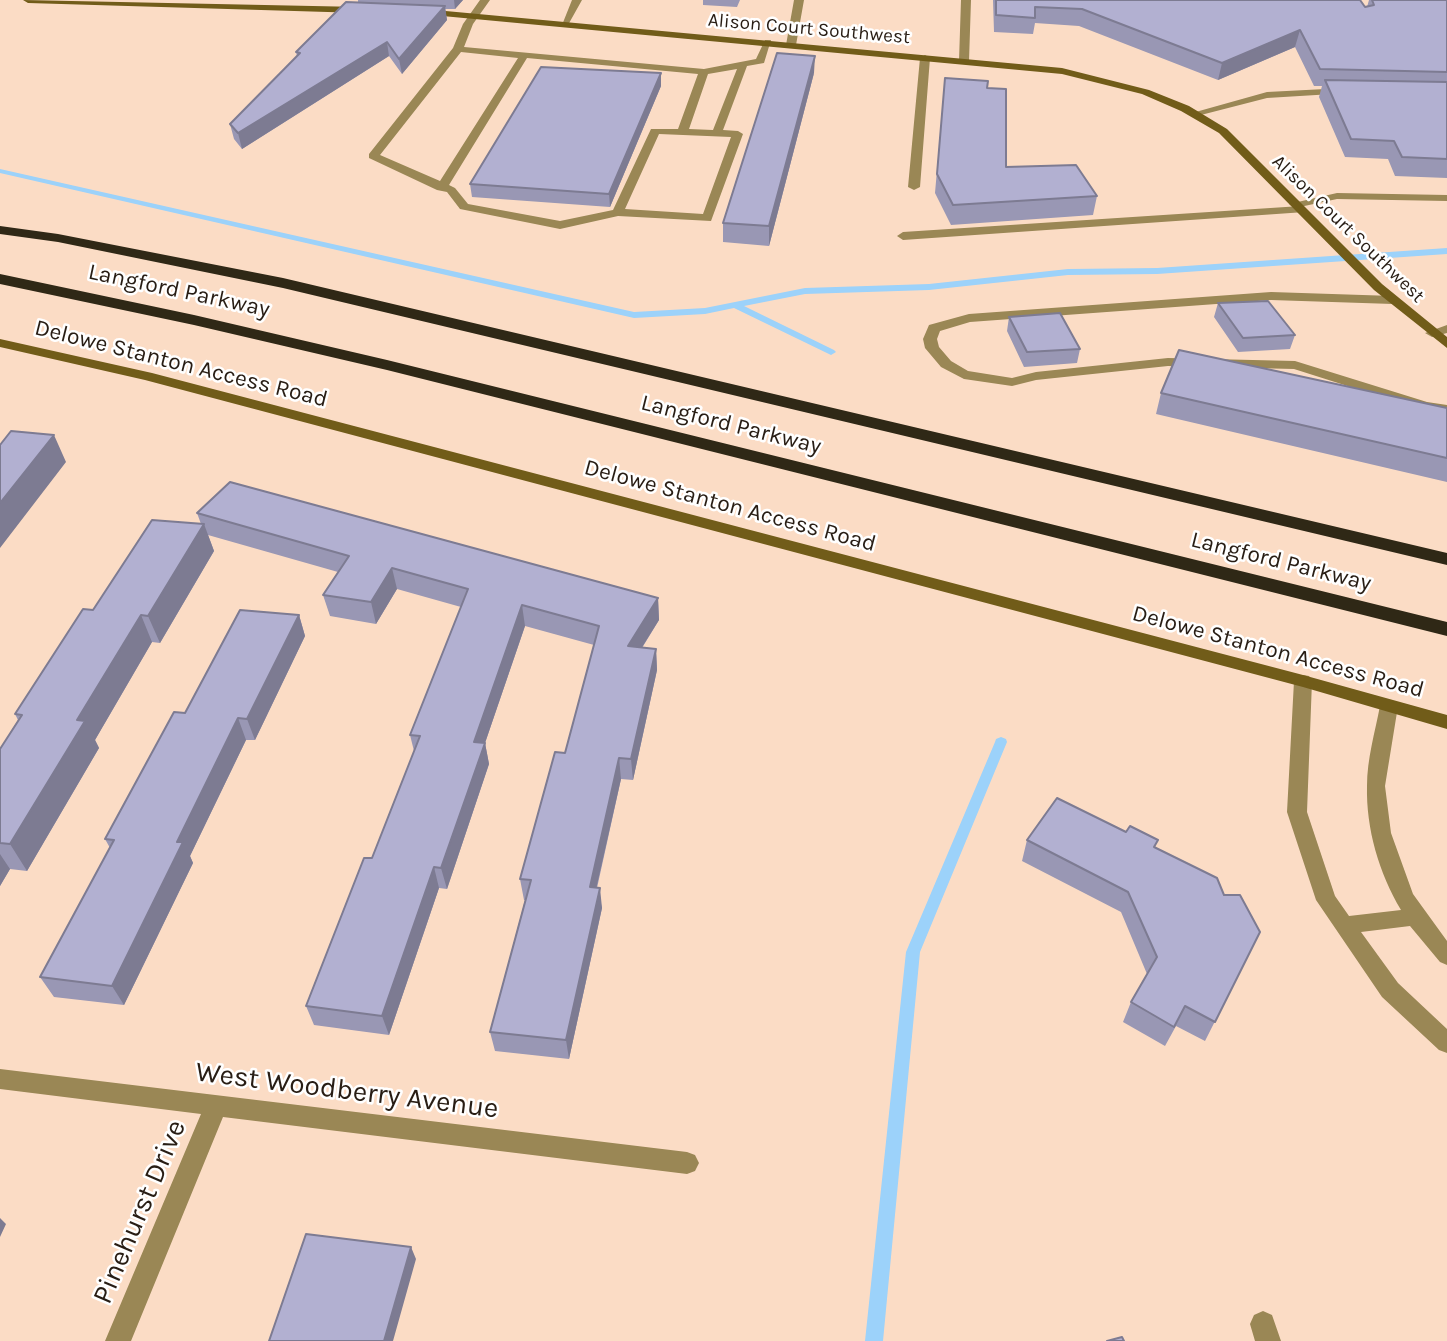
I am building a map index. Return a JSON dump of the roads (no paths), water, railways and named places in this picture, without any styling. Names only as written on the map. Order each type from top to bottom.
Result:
[{"type":"highway","name":"Langford Parkway","points":[[0,230],[58,238],[283,283],[1447,559]]},
{"type":"highway","name":"Langford Parkway","points":[[0,279],[136,305],[457,380],[1447,629]]},
{"type":"street","points":[[28,0],[188,2],[368,10]]},
{"type":"street","points":[[485,0],[467,24],[458,49],[373,156],[441,188],[452,190],[464,206],[560,225],[618,212],[707,218],[738,134],[655,131],[618,212]]},
{"type":"street","points":[[565,23],[577,0]]},
{"type":"street","points":[[791,45],[799,0]]},
{"type":"street","points":[[964,61],[966,0]]},
{"type":"street","name":"Alison Court Southwest","points":[[407,12],[565,23],[964,61],[1062,71],[1115,81],[1165,97],[1197,113],[1223,131],[1393,300],[1447,344]]},
{"type":"street","points":[[458,49],[704,72],[760,61],[768,43]]},
{"type":"street","points":[[441,188],[524,55]]},
{"type":"street","points":[[914,187],[925,58]]},
{"type":"street","points":[[717,132],[743,65]]},
{"type":"street","points":[[682,131],[704,72]]},
{"type":"street","points":[[1197,113],[1267,95],[1354,91]]},
{"type":"street","points":[[903,236],[1298,207],[1337,197],[1447,198]]},
{"type":"street","points":[[1393,300],[1271,296],[969,318],[934,328],[930,339],[932,348],[946,364],[964,375],[1012,382],[1036,376],[1168,362],[1295,365],[1425,407],[1447,409]]},
{"type":"street","points":[[1432,333],[1447,329]]},
{"type":"street","name":"Delowe Stanton Access Road","points":[[0,343],[147,376],[1303,681],[1447,722]]},
{"type":"street","points":[[1303,681],[1297,812],[1326,900],[1390,990],[1447,1043]]},
{"type":"street","points":[[1389,706],[1376,785],[1381,841],[1395,880],[1432,941],[1447,956]]},
{"type":"street","points":[[1343,926],[1418,916]]},
{"type":"street","name":"West Woodberry Avenue","points":[[0,1079],[687,1163]]},
{"type":"street","name":"Pinehurst Drive","points":[[118,1341],[216,1105]]},
{"type":"waterway","points":[[0,171],[634,315],[705,311],[735,305]]},
{"type":"waterway","points":[[735,305],[805,291],[929,287],[1068,272],[1157,271],[1447,251]]},
{"type":"waterway","points":[[735,305],[831,352]]},
{"type":"waterway","points":[[874,1341],[913,952],[1001,742]]}]
